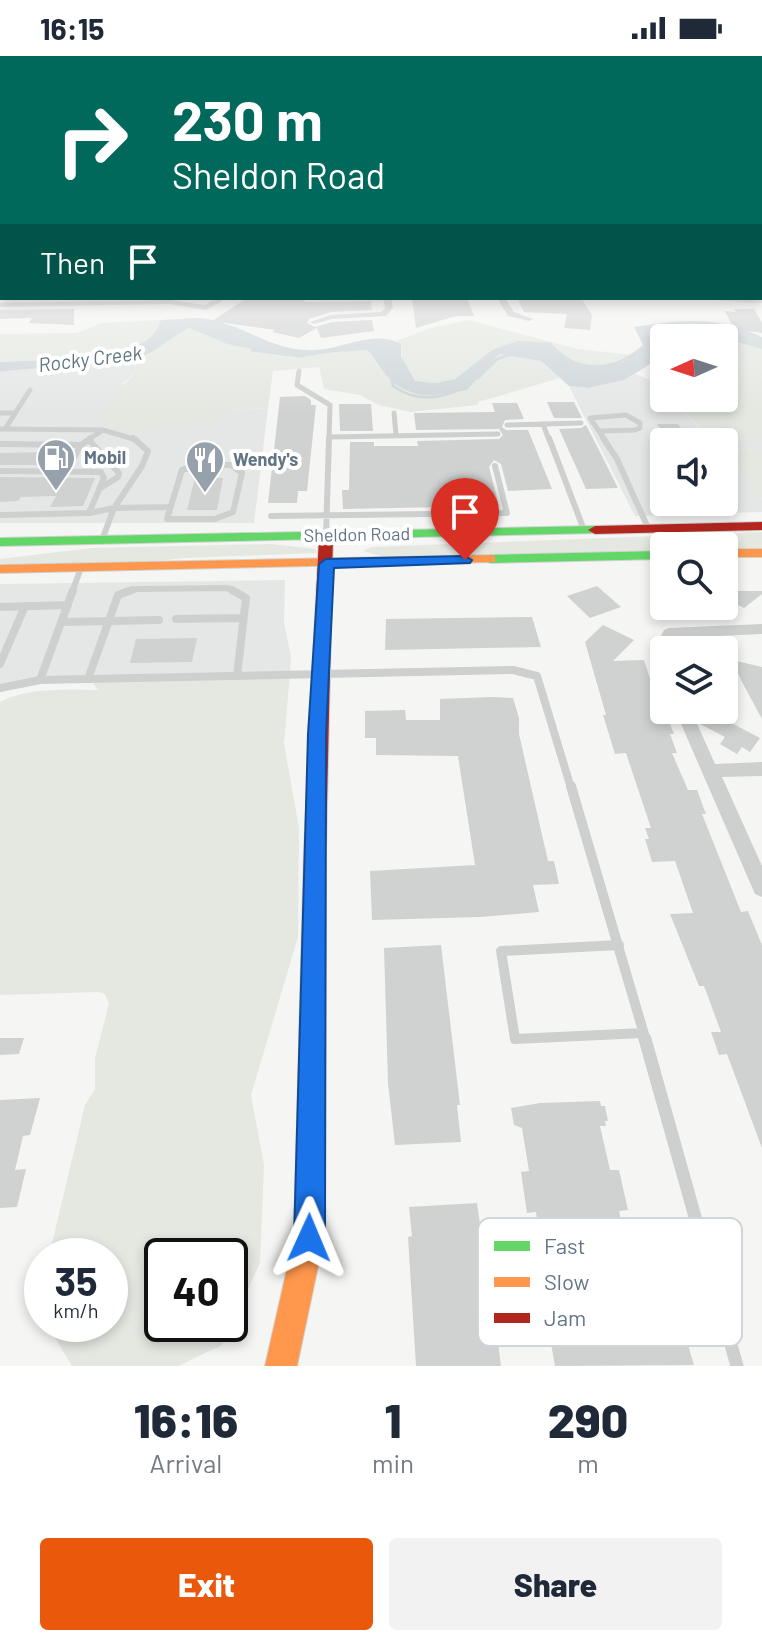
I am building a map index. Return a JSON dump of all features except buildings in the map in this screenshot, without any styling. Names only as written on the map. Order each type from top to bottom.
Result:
[{"type":"main road","name":"Sheldon Road","points":[[0,542],[762,526]]},
{"type":"main road","points":[[281,1366],[309,1238],[320,674],[326,536]]},
{"type":"main road","points":[[738,553],[762,553]]},
{"type":"main road","name":"Sheldon Road","points":[[0,569],[650,555]]},
{"type":"street","points":[[0,305],[170,302],[206,308],[220,300]]},
{"type":"street","points":[[314,322],[331,317],[383,314],[389,308],[387,300]]},
{"type":"street","points":[[502,300],[511,314],[529,319]]},
{"type":"street","points":[[735,300],[762,301]]},
{"type":"street","points":[[668,636],[669,633],[762,629]]},
{"type":"street","points":[[689,724],[762,888]]},
{"type":"street","points":[[709,771],[762,769]]},
{"type":"lane","points":[[299,371],[297,385],[330,405],[326,536]]},
{"type":"lane","points":[[3,429],[30,390]]},
{"type":"lane","points":[[0,413],[15,413]]},
{"type":"lane","points":[[394,413],[396,435]]},
{"type":"lane","points":[[599,431],[635,430],[640,428],[640,423],[626,415],[590,418],[617,459],[648,528]]},
{"type":"lane","points":[[507,425],[581,423]]},
{"type":"lane","points":[[543,424],[584,530]]},
{"type":"lane","points":[[3,429],[103,430],[135,439],[148,451],[145,465],[124,488],[102,540]]},
{"type":"lane","points":[[67,470],[81,445],[103,430]]},
{"type":"lane","points":[[329,437],[498,434]]},
{"type":"lane","points":[[89,440],[119,473],[118,477],[99,490]]},
{"type":"lane","points":[[0,444],[81,445]]},
{"type":"lane","points":[[199,465],[231,465],[242,473],[233,512],[215,519],[167,519],[170,507],[182,470],[199,465]]},
{"type":"lane","points":[[271,516],[507,513],[495,466]]},
{"type":"lane","points":[[0,471],[101,472],[104,478],[89,513]]},
{"type":"lane","points":[[0,515],[170,507]]},
{"type":"lane","points":[[40,680],[81,568]]},
{"type":"lane","points":[[88,679],[118,595],[142,589],[188,588],[227,588],[246,598],[237,676]]},
{"type":"lane","points":[[185,600],[188,588]]},
{"type":"lane","points":[[203,600],[206,588]]},
{"type":"lane","points":[[139,601],[142,589]]},
{"type":"lane","points":[[160,601],[163,589]]},
{"type":"lane","points":[[0,607],[68,605]]},
{"type":"lane","points":[[0,664],[25,606]]},
{"type":"lane","points":[[62,622],[157,617]]},
{"type":"lane","points":[[180,617],[243,618]]},
{"type":"lane","points":[[0,688],[40,680],[513,670],[537,676],[619,945],[695,1218]]},
{"type":"lane","points":[[619,945],[501,951],[515,1039],[643,1033]]},
{"type":"lane","points":[[731,1346],[737,1366]]},
{"type":"shaded area","points":[[161,320],[156,332],[149,338],[116,352],[76,358],[0,362],[0,334],[77,333],[101,323]]},
{"type":"shaded area","points":[[469,320],[578,349],[632,355],[598,367],[579,363],[558,352],[492,350],[455,379],[436,383],[415,381],[404,364],[401,344],[396,341],[431,328]]},
{"type":"shaded area","points":[[189,328],[227,344],[285,356],[367,350],[384,373],[409,395],[480,378],[485,367],[499,354],[541,361],[560,378],[478,402],[478,405],[410,412],[379,405],[360,395],[324,389],[319,367],[273,371],[268,408],[229,410],[208,421],[138,432],[116,431],[105,418],[114,395],[135,373],[137,355],[146,354]]},
{"type":"shaded area","points":[[738,340],[762,349],[762,438],[738,438],[738,428],[700,428],[684,412],[738,412]]},
{"type":"shaded area","points":[[137,355],[135,373],[122,384],[179,423],[208,421],[229,410],[268,408],[254,523],[0,523],[0,370]]},
{"type":"shaded area","points":[[635,374],[650,380],[650,412],[683,412],[700,428],[650,428],[650,516],[635,516],[569,386],[588,388],[624,380]]},
{"type":"shaded area","points":[[738,438],[762,438],[762,449],[738,450]]},
{"type":"shaded area","points":[[762,449],[762,499],[738,466],[738,450]]},
{"type":"shaded area","points":[[738,465],[762,499],[762,512],[738,513]]},
{"type":"shaded area","points":[[762,532],[762,549],[738,550],[738,533]]},
{"type":"shaded area","points":[[650,536],[650,553],[380,556],[363,551],[372,547]]},
{"type":"shaded area","points":[[271,544],[315,549],[317,553],[185,558],[128,564],[0,566],[0,559],[91,548]]},
{"type":"shaded area","points":[[285,580],[284,623],[291,657],[290,672],[87,675],[0,689],[0,584]]},
{"type":"shaded area","points":[[290,672],[284,744],[299,828],[298,937],[251,1095],[264,1165],[260,1263],[248,1289],[248,1238],[144,1238],[144,1342],[223,1342],[178,1366],[72,1366],[58,1342],[128,1342],[128,1238],[53,1238],[85,1105],[95,1089],[95,1058],[109,1004],[105,994],[98,992],[0,995],[0,702],[35,692],[98,690],[87,675]]},
{"type":"water","points":[[161,320],[213,320],[299,350],[326,349],[370,339],[391,340],[401,344],[401,356],[415,381],[436,383],[455,379],[492,350],[517,341],[551,343],[573,360],[584,364],[608,364],[643,345],[634,327],[650,325],[650,364],[624,380],[588,388],[569,386],[541,361],[499,354],[467,390],[424,395],[395,384],[367,350],[285,356],[227,344],[189,328],[146,354],[0,370],[0,362],[76,358],[133,347],[156,332]]},
{"type":"water","points":[[699,321],[724,324],[660,324]]},
{"type":"water","points":[[738,328],[762,337],[762,349],[738,342]]},
{"type":"waterway","name":"Rocky Creek","points":[[63,365],[136,356],[161,344],[171,334]]},
{"type":"waterway","name":"Rocky Creek","points":[[252,350],[300,356],[347,348]]},
{"type":"waterway","name":"Rocky Creek","points":[[478,378],[497,359],[514,353]]},
{"type":"waterway","name":"Rocky Creek","points":[[0,370],[44,366]]},
{"type":"waterway","name":"Rocky Creek","points":[[390,371],[393,386],[418,396],[436,397],[462,388]]},
{"type":"traffic: fast","points":[[0,542],[595,530]]},
{"type":"traffic: fast","points":[[490,559],[650,555]]},
{"type":"traffic: slow","points":[[738,553],[762,553]]},
{"type":"traffic: slow","points":[[0,569],[490,559]]},
{"type":"traffic: slow","points":[[281,1366],[309,1238],[315,851]]},
{"type":"traffic: jam","points":[[595,530],[762,526]]},
{"type":"traffic: jam","points":[[315,851],[326,536]]},
{"type":"place","name":"Mobil","points":[[56,492]]},
{"type":"place","name":"Wendy's","points":[[205,494]]},
{"type":"route","points":[[309,1238],[317,734],[326,564],[465,560]]}]
